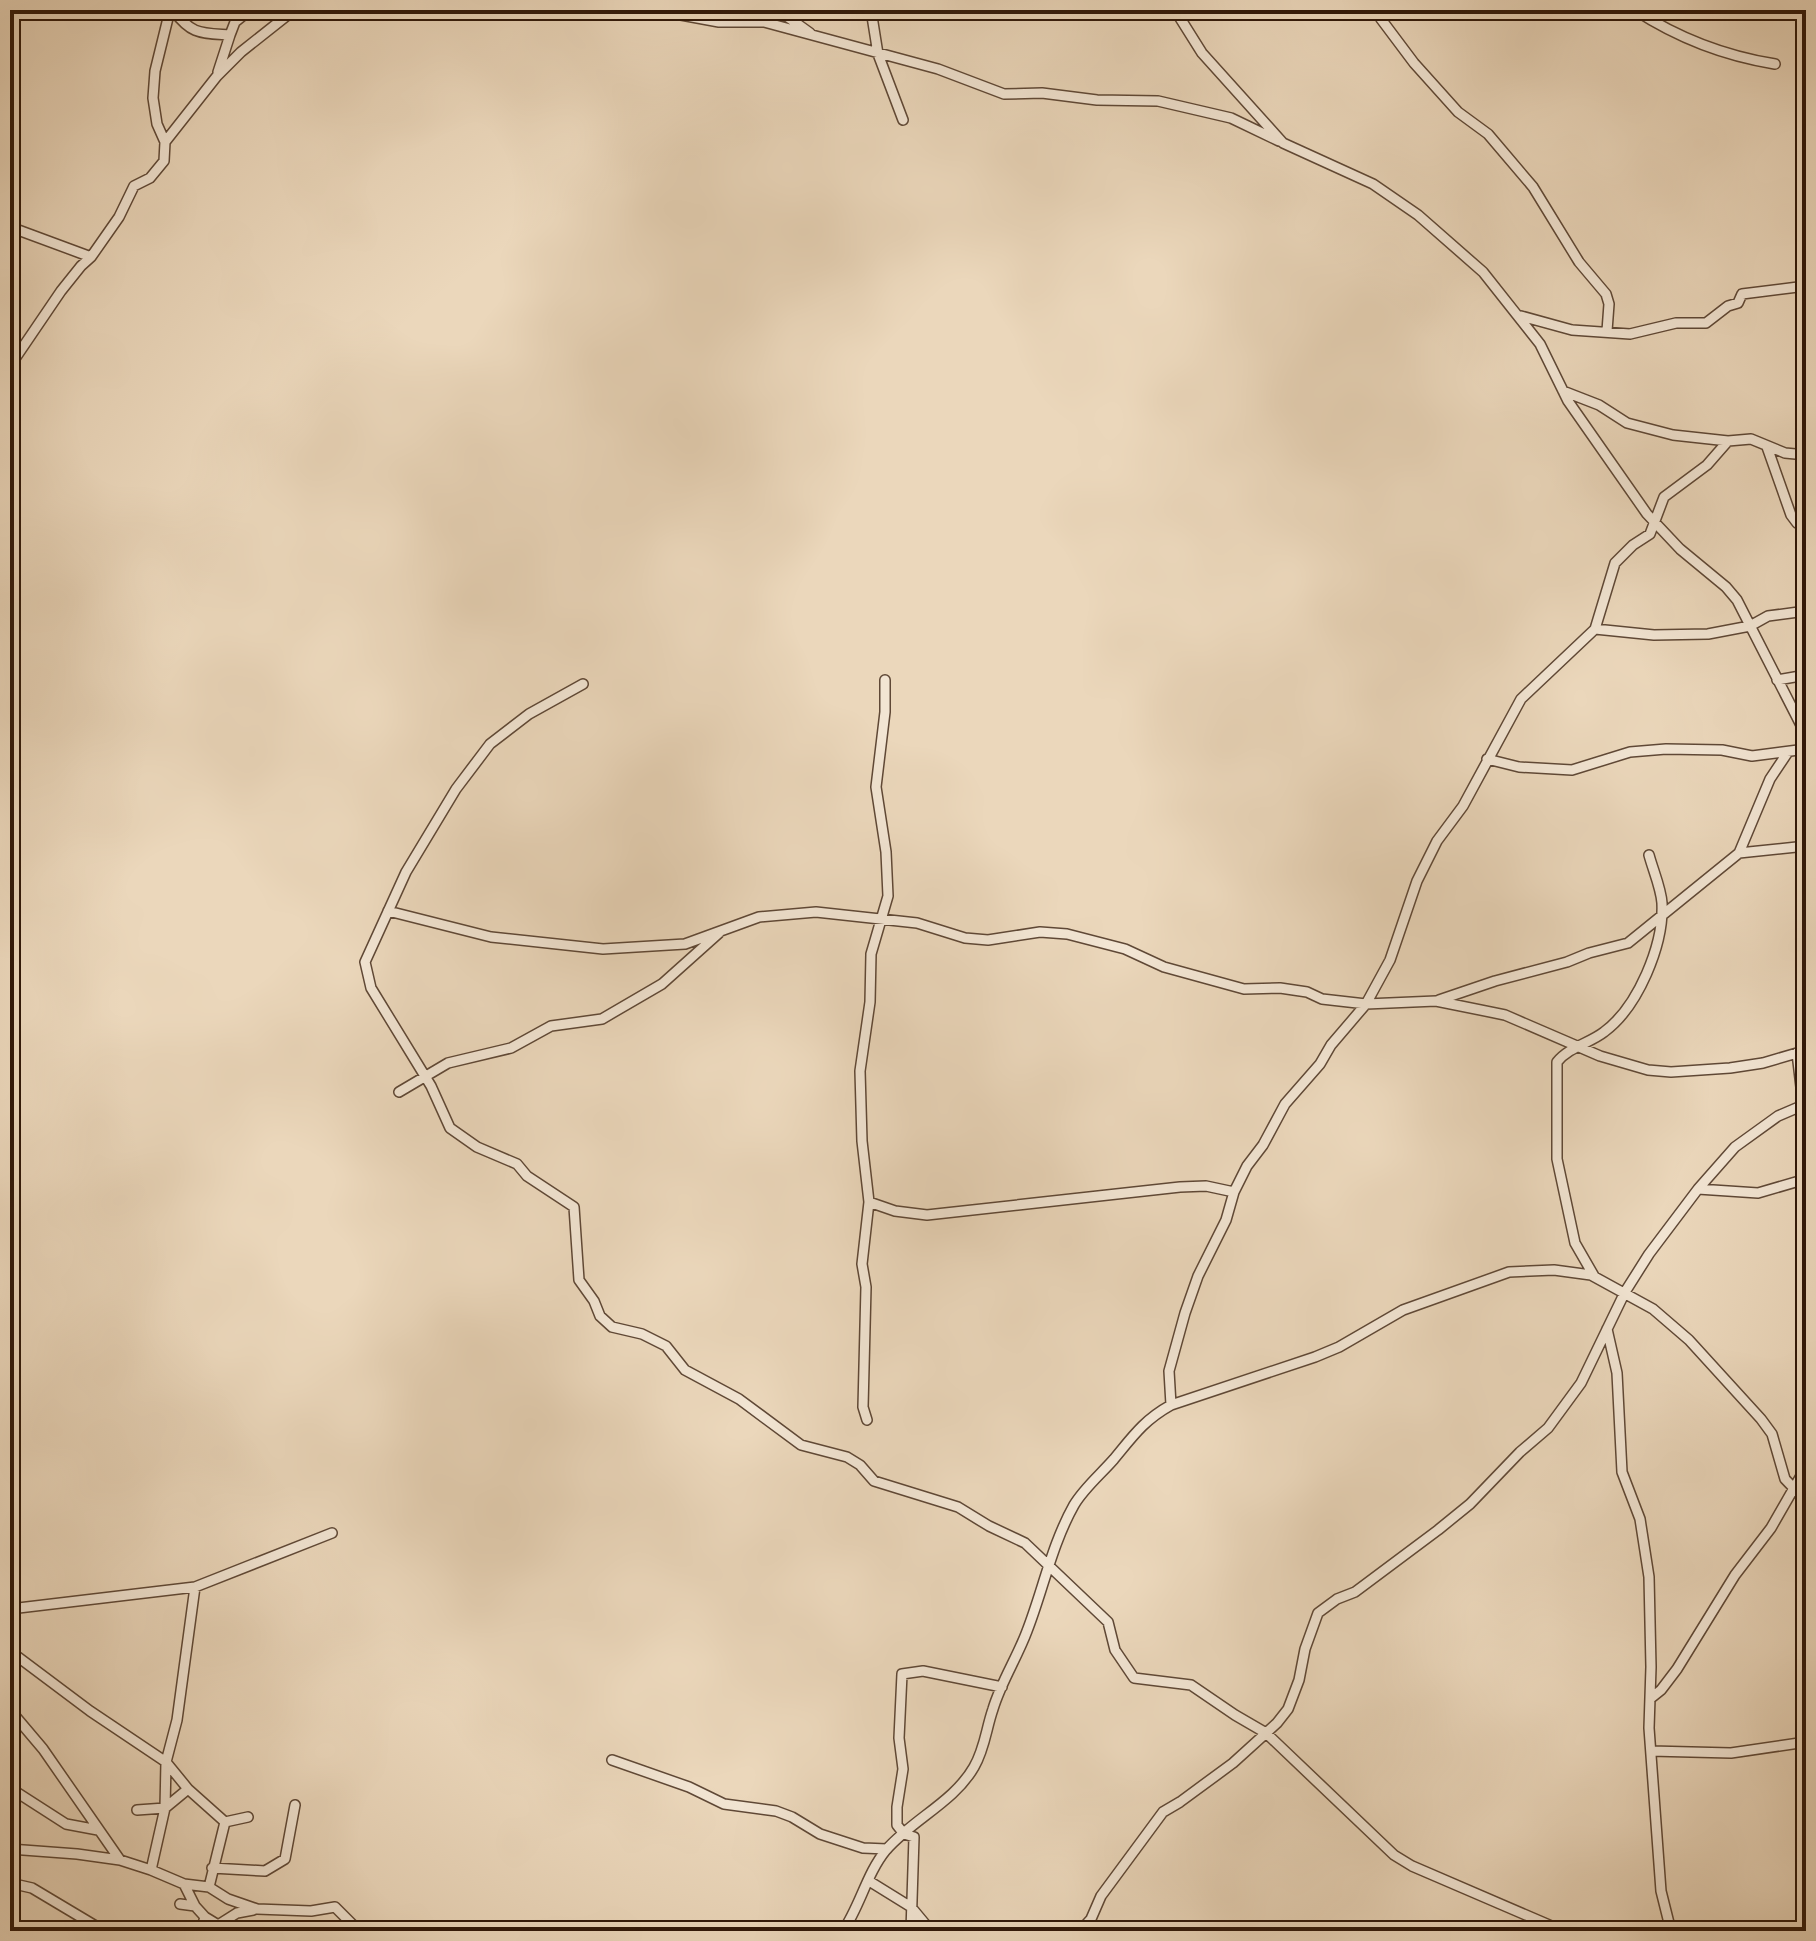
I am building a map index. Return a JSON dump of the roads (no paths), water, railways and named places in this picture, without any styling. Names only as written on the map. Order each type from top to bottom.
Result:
[{"type":"street","points":[[172,10],[190,30],[230,35]]},
{"type":"street","points":[[10,366],[61,291],[91,257],[126,207],[134,186],[150,178],[164,161],[165,142],[157,124],[153,98],[155,71],[172,10]]},
{"type":"street","points":[[217,76],[235,22],[250,10]]},
{"type":"street","points":[[165,142],[217,76],[241,52],[294,10]]},
{"type":"street","points":[[654,10],[719,22],[764,22],[938,69],[1004,94],[1042,93],[1097,100],[1158,101],[1231,118],[1356,174],[1402,202],[1483,272],[1540,344],[1563,391],[1654,523],[1726,587],[1750,626],[1806,735]]},
{"type":"street","points":[[778,10],[819,39]]},
{"type":"street","points":[[871,10],[878,54],[903,120]]},
{"type":"street","points":[[1175,10],[1202,53],[1283,143]]},
{"type":"street","points":[[1379,10],[1381,19],[1414,63],[1458,112],[1488,134],[1533,187],[1579,262],[1606,294],[1609,304],[1607,331]]},
{"type":"street","points":[[1635,10],[1690,40],[1740,59],[1775,64]]},
{"type":"street","points":[[10,227],[91,257]]},
{"type":"street","points":[[1519,316],[1572,330],[1630,334],[1676,323],[1706,323],[1728,306],[1738,303],[1742,294],[1806,286]]},
{"type":"street","points":[[1563,391],[1599,405],[1627,423],[1673,435],[1728,441],[1751,439],[1785,453],[1806,455]]},
{"type":"street","points":[[1171,1405],[1169,1371],[1175,1345],[1198,1276],[1226,1220],[1234,1192],[1285,1104],[1366,1004],[1390,960],[1417,881],[1437,841],[1463,806],[1521,699],[1595,629],[1615,563],[1650,534],[1664,497],[1707,465],[1728,441]]},
{"type":"street","points":[[1767,447],[1791,515],[1797,523],[1806,524]]},
{"type":"street","points":[[1595,629],[1654,635],[1708,634],[1750,626],[1768,616],[1806,611]]},
{"type":"street","points":[[1777,680],[1806,675]]},
{"type":"street","points":[[867,1420],[863,1407],[866,1287],[862,1264],[869,1202],[862,1141],[860,1071],[870,1002],[869,966],[888,896],[876,787],[885,712],[885,680]]},
{"type":"street","points":[[583,684],[529,714],[490,744],[456,789],[406,872],[365,962],[371,988],[425,1076],[450,1128],[477,1147],[517,1164],[527,1176],[574,1207],[579,1280],[600,1316],[612,1327],[642,1334],[666,1346],[685,1370],[739,1399],[801,1445],[847,1457],[860,1465],[874,1481],[958,1507],[1025,1543],[1108,1622],[1115,1650],[1134,1678],[1191,1685],[1266,1733],[1394,1855],[1412,1866],[1563,1931]]},
{"type":"street","points":[[1487,759],[1519,767],[1572,770],[1630,752],[1722,750],[1752,756],[1806,749]]},
{"type":"street","points":[[1436,1001],[1628,943],[1739,853],[1770,779],[1788,752]]},
{"type":"street","points":[[1739,853],[1806,846]]},
{"type":"street","points":[[1594,1276],[1575,1243],[1557,1159],[1557,1062],[1563,1055],[1606,1031],[1632,1000],[1652,964],[1662,901],[1649,855]]},
{"type":"street","points":[[388,911],[491,937],[603,949],[685,944],[759,917],[802,913],[917,923],[965,938],[988,940],[1040,932],[1067,934],[1125,949],[1164,967],[1244,989],[1280,988],[1307,992],[1322,999],[1366,1004],[1436,1001],[1505,1015],[1628,1066],[1671,1072],[1741,1067],[1802,1052],[1804,1104],[1778,1116],[1735,1147],[1698,1189],[1625,1292],[1581,1383],[1548,1428],[1470,1504],[1438,1530],[1355,1592],[1337,1599],[1318,1613],[1288,1709],[1233,1763],[1163,1812],[1108,1886],[1091,1919],[1080,1931]]},
{"type":"street","points":[[399,1092],[448,1063],[511,1048],[551,1026],[602,1019],[662,984],[725,928]]},
{"type":"street","points":[[1698,1189],[1758,1193],[1806,1179]]},
{"type":"street","points":[[869,1202],[895,1211],[927,1215],[1166,1188],[1206,1186],[1234,1192]]},
{"type":"street","points":[[843,1931],[887,1849],[930,1809],[961,1787],[985,1746],[992,1711],[1029,1628],[1049,1566],[1075,1504],[1134,1433],[1150,1417],[1171,1405],[1315,1357],[1339,1347],[1403,1310],[1509,1272],[1554,1270],[1594,1276],[1653,1309],[1689,1340],[1772,1434],[1785,1479],[1806,1501]]},
{"type":"street","points":[[1607,1329],[1617,1373],[1622,1472],[1640,1519],[1649,1577],[1651,1698],[1648,1712],[1661,1891],[1671,1931]]},
{"type":"street","points":[[1651,1698],[1677,1669],[1735,1575],[1802,1480],[1806,1467]]},
{"type":"street","points":[[10,1609],[195,1587],[332,1533]]},
{"type":"street","points":[[151,1870],[165,1808],[166,1762],[177,1720],[195,1587]]},
{"type":"street","points":[[10,1651],[90,1711],[166,1762],[188,1789],[225,1822]]},
{"type":"street","points":[[911,1931],[914,1837],[904,1834],[897,1825],[903,1769],[899,1738],[902,1674],[923,1671],[1002,1687]]},
{"type":"street","points":[[10,1710],[43,1749],[120,1860]]},
{"type":"street","points":[[1651,1751],[1731,1753],[1806,1742]]},
{"type":"street","points":[[612,1760],[689,1787],[724,1804],[776,1811],[820,1834],[863,1848],[887,1849]]},
{"type":"street","points":[[10,1788],[66,1824],[98,1830]]},
{"type":"street","points":[[137,1810],[165,1808],[188,1789]]},
{"type":"street","points":[[212,1868],[265,1871],[285,1859],[295,1805]]},
{"type":"street","points":[[225,1822],[248,1817]]},
{"type":"street","points":[[209,1887],[225,1822]]},
{"type":"street","points":[[10,1849],[120,1860],[184,1884],[209,1887],[228,1899],[257,1909]]},
{"type":"street","points":[[869,1881],[911,1907],[931,1931]]},
{"type":"street","points":[[10,1883],[32,1888],[104,1931]]},
{"type":"street","points":[[184,1884],[195,1906],[205,1917],[223,1928],[237,1913],[257,1909],[311,1911],[335,1907],[359,1931]]},
{"type":"street","points":[[180,1904],[195,1906]]},
{"type":"street","points":[[201,1931],[205,1917]]}]
